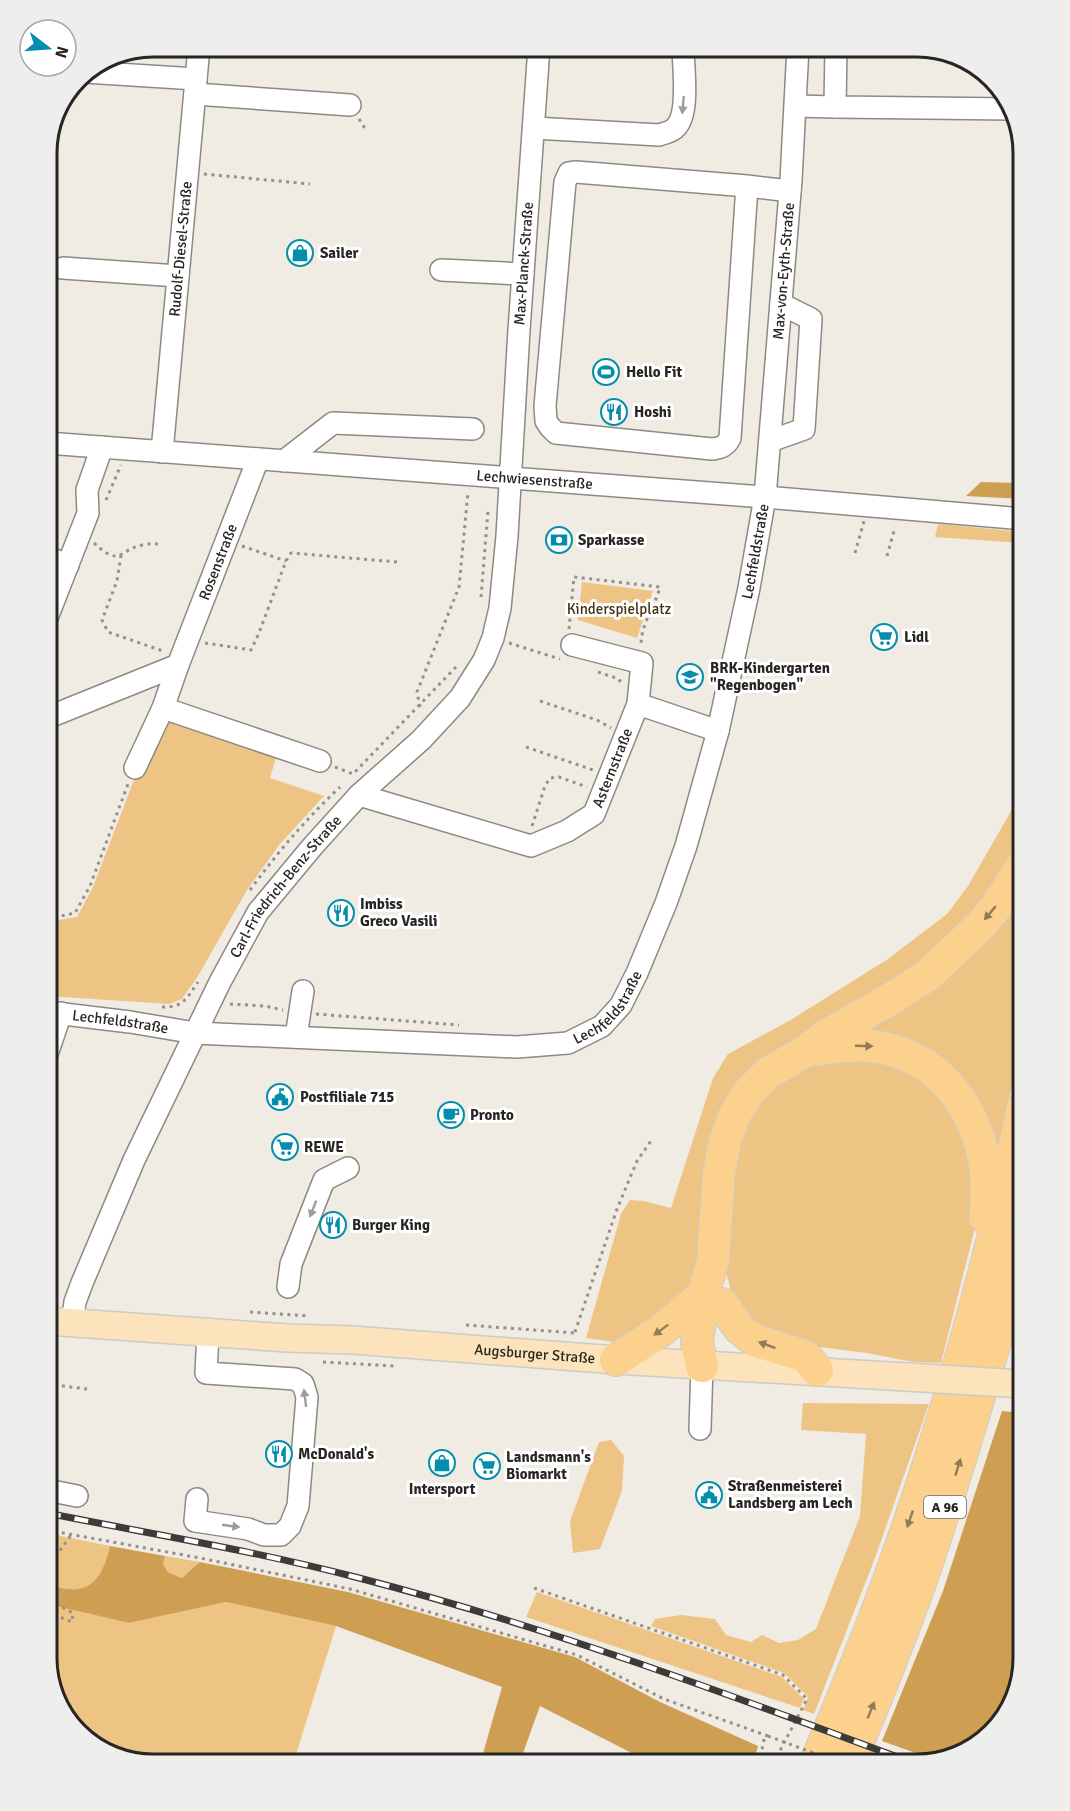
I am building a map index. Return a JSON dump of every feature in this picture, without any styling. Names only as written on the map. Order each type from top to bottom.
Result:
[{"type":"highway","points":[[702,1366],[713,1349],[720,1326],[712,1300],[719,1173],[725,1141],[735,1114],[749,1092],[768,1073],[928,975],[985,920],[1013,881]]},
{"type":"highway","points":[[806,1051],[857,1046],[900,1052],[922,1062],[944,1078],[963,1102],[978,1131],[986,1165],[986,1211],[970,1323]]},
{"type":"highway","name":"A 96","points":[[819,1754],[858,1662],[894,1565],[939,1431],[987,1261],[1013,1150]]},
{"type":"highway","name":"A 96","points":[[853,1754],[923,1575],[968,1433],[1013,1278]]},
{"type":"highway","points":[[616,1360],[712,1300]]},
{"type":"highway","points":[[712,1300],[754,1340],[805,1356],[817,1370]]},
{"type":"main road","name":"Augsburger Straße","points":[[59,1322],[321,1340],[353,1340],[702,1366],[817,1370],[1013,1383]]},
{"type":"street","name":"Rudolf-Diesel-Straße","points":[[162,452],[163,400],[178,276],[198,57]]},
{"type":"street","name":"Max-Planck-Straße","points":[[511,478],[538,57]]},
{"type":"street","points":[[534,128],[659,135],[671,131],[678,125],[683,112],[683,57]]},
{"type":"street","name":"Max-von-Eyth-Straße","points":[[765,497],[790,191],[798,57]]},
{"type":"street","points":[[835,106],[836,57]]},
{"type":"street","points":[[100,74],[350,105]]},
{"type":"street","points":[[796,106],[1002,109]]},
{"type":"street","points":[[747,186],[730,438],[727,444],[721,448],[712,449],[556,433],[546,421],[545,406],[565,182],[569,173],[576,172],[747,186],[790,191]]},
{"type":"street","points":[[63,268],[178,276]]},
{"type":"street","points":[[441,270],[523,274]]},
{"type":"street","points":[[770,441],[804,429],[811,319],[781,304]]},
{"type":"street","points":[[519,330],[550,334]]},
{"type":"street","points":[[284,461],[333,423],[472,429]]},
{"type":"street","name":"Lechwiesenstraße","points":[[57,441],[73,438],[102,447],[128,450],[765,497],[1013,518]]},
{"type":"street","points":[[57,593],[87,513],[87,490],[102,447]]},
{"type":"street","name":"Rosenstraße","points":[[135,768],[164,708],[182,654],[258,459]]},
{"type":"street","name":"Carl-Friedrich-Benz-Straße","points":[[59,1322],[75,1302],[134,1160],[195,1033],[258,912],[359,795],[421,740],[460,698],[484,660],[493,638],[500,608],[511,478]]},
{"type":"street","name":"Lechfeldstraße","points":[[57,1013],[195,1033],[517,1047],[568,1044],[602,1026],[621,1005],[632,984],[666,903],[686,846],[718,731],[749,588],[765,497]]},
{"type":"street","points":[[57,561],[68,565]]},
{"type":"street","points":[[567,648],[642,663]]},
{"type":"street","points":[[57,715],[182,654]]},
{"type":"street","name":"Asternstraße","points":[[526,844],[531,846],[567,831],[594,814],[638,704],[642,663]]},
{"type":"street","points":[[638,704],[718,731]]},
{"type":"street","points":[[164,708],[320,761]]},
{"type":"street","points":[[359,795],[399,815],[526,844]]},
{"type":"street","points":[[296,1037],[303,991]]},
{"type":"street","points":[[288,1287],[291,1264],[324,1180],[348,1168]]},
{"type":"street","points":[[197,1499],[195,1521],[248,1529],[264,1535],[281,1535],[290,1526],[298,1506],[307,1398],[303,1384],[295,1379],[206,1373],[208,1333]]},
{"type":"street","points":[[700,1429],[702,1366]]},
{"type":"street","points":[[57,1492],[77,1496]]},
{"type":"path","points":[[188,172],[310,184]]},
{"type":"path","points":[[105,503],[128,450]]},
{"type":"path","points":[[420,707],[417,692],[459,587],[469,475]]},
{"type":"path","points":[[480,602],[489,502]]},
{"type":"path","points":[[855,553],[865,517]]},
{"type":"path","points":[[887,556],[897,519]]},
{"type":"path","points":[[92,534],[94,543],[112,556],[121,555],[140,545],[161,544]]},
{"type":"path","points":[[226,540],[286,561]]},
{"type":"path","points":[[121,555],[117,581],[102,620],[108,632],[182,654],[251,650],[291,553],[398,562]]},
{"type":"path","points":[[567,648],[574,577],[660,587],[656,603],[646,620],[641,640],[642,663]]},
{"type":"path","points":[[250,890],[280,848],[307,818],[420,707],[457,667],[461,659]]},
{"type":"path","points":[[540,701],[597,720],[626,733]]},
{"type":"path","points":[[526,747],[606,784]]},
{"type":"path","points":[[320,761],[352,774]]},
{"type":"path","points":[[57,917],[75,914],[90,886],[135,768]]},
{"type":"path","points":[[526,844],[545,786],[550,778],[559,777],[606,784]]},
{"type":"path","points":[[161,1007],[173,1008],[185,1002],[200,979]]},
{"type":"path","points":[[185,1002],[266,1006],[300,1013],[460,1025]]},
{"type":"path","points":[[575,1333],[617,1209],[637,1161],[651,1141]]},
{"type":"path","points":[[57,1385],[87,1389]]},
{"type":"path","points":[[57,1532],[200,1558],[350,1590],[517,1637],[577,1655],[664,1699],[816,1754]]},
{"type":"path","points":[[57,1554],[71,1535]]},
{"type":"path","points":[[534,1588],[783,1675],[807,1699],[778,1754]]},
{"type":"path","points":[[57,1605],[73,1613],[72,1622],[57,1616]]},
{"type":"path","points":[[761,1754],[766,1735]]},
{"type":"green space","points":[[938,524],[1013,531],[1013,542],[935,537]]},
{"type":"green space","name":"Kinderspielplatz","points":[[582,582],[653,591],[637,638],[578,620]]},
{"type":"green space","points":[[165,714],[278,751],[270,778],[324,796],[279,845],[247,890],[198,976],[182,999],[169,1004],[57,997],[57,920],[77,917],[93,887],[138,769]]},
{"type":"green space","points":[[1013,808],[1013,864],[964,934],[760,1070],[700,1246],[693,1289],[646,1335],[614,1342],[586,1338],[621,1214],[630,1200],[671,1208],[713,1078],[728,1054],[789,1021],[888,959],[947,914],[968,886]]},
{"type":"green space","points":[[1013,890],[1013,1081],[1000,1149],[993,1149],[986,1125],[857,1027]]},
{"type":"green space","points":[[819,1057],[898,1060],[959,1109],[980,1208],[941,1363],[913,1362],[867,1353],[773,1341],[734,1303],[725,1268],[734,1163],[741,1135],[760,1096]]},
{"type":"green space","points":[[803,1403],[929,1404],[875,1558],[814,1714],[803,1710],[808,1697],[784,1673],[651,1626],[655,1619],[681,1615],[715,1619],[726,1635],[751,1642],[762,1635],[779,1643],[798,1640],[816,1629],[860,1516],[866,1434],[801,1430]]},
{"type":"green space","points":[[611,1440],[624,1456],[622,1491],[600,1549],[573,1553],[570,1521],[599,1442]]},
{"type":"green space","points":[[57,1535],[110,1546],[102,1570],[90,1585],[82,1588],[57,1587]]},
{"type":"green space","points":[[165,1556],[200,1562],[183,1578],[168,1572],[163,1564]]},
{"type":"green space","points":[[537,1592],[782,1677],[804,1699],[800,1708],[526,1617]]},
{"type":"green space","points":[[226,1602],[336,1626],[296,1754],[146,1754],[122,1749],[99,1738],[73,1712],[60,1683],[57,1658],[57,1606],[129,1623]]},
{"type":"shaded area","points":[[981,482],[1013,483],[1013,498],[966,496]]},
{"type":"shaded area","points":[[1002,1411],[1013,1412],[1013,1658],[1010,1683],[997,1712],[971,1738],[948,1749],[918,1754],[882,1741],[943,1591]]},
{"type":"shaded area","points":[[110,1546],[165,1556],[163,1564],[168,1572],[182,1578],[200,1562],[348,1592],[575,1657],[660,1702],[758,1746],[756,1754],[634,1754],[540,1706],[523,1754],[483,1754],[502,1687],[336,1626],[226,1602],[129,1623],[57,1606],[57,1587],[72,1589],[90,1584],[102,1570]]},
{"type":"railway","points":[[57,1515],[281,1559],[430,1597],[570,1640],[889,1754]]},
{"type":"place","name":"Sailer","points":[[300,253]]},
{"type":"place","name":"Hello Fit","points":[[606,372]]},
{"type":"place","name":"Hoshi","points":[[614,412]]},
{"type":"place","name":"Sparkasse","points":[[559,540]]},
{"type":"place","name":"Lidl","points":[[884,637]]},
{"type":"place","name":"BRK-Kindergarten \"Regenbogen\"","points":[[690,677]]},
{"type":"place","name":"Imbiss Greco Vasili","points":[[341,913]]},
{"type":"place","name":"Postfiliale 715","points":[[280,1097]]},
{"type":"place","name":"Pronto","points":[[451,1115]]},
{"type":"place","name":"REWE","points":[[285,1147]]},
{"type":"place","name":"Burger King","points":[[333,1225]]},
{"type":"place","name":"McDonald's","points":[[279,1454]]},
{"type":"place","name":"Intersport","points":[[442,1463]]},
{"type":"place","name":"Landsmann's Biomarkt","points":[[487,1466]]},
{"type":"place","name":"Straßenmeisterei Landsberg am Lech","points":[[709,1495]]}]
